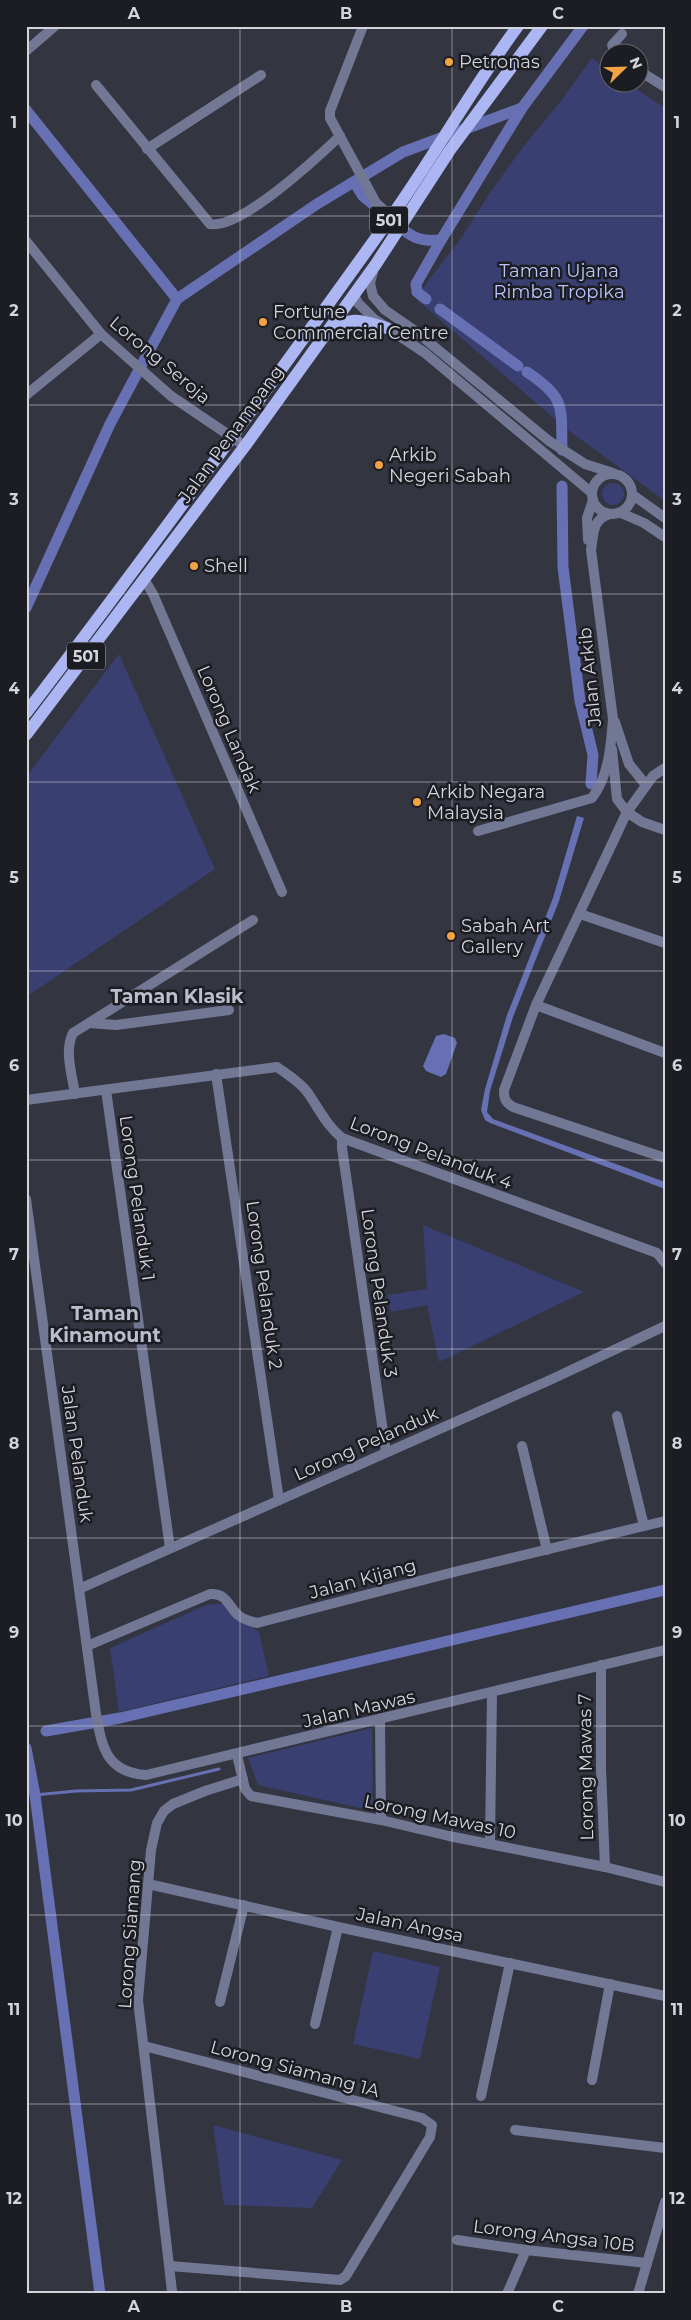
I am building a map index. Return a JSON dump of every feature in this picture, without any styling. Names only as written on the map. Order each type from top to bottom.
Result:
[{"type":"main road","name":"Jalan Penampang","points":[[26,713],[158,541],[391,216],[518,26]]},
{"type":"main road","name":"Jalan Penampang","points":[[27,735],[245,446],[354,295],[450,150],[542,26]]},
{"type":"main road","points":[[353,268],[354,295]]},
{"type":"main road","points":[[321,341],[338,326],[349,320],[356,319],[387,328]]},
{"type":"main road","points":[[125,584],[144,579],[146,567],[158,541]]},
{"type":"street","points":[[26,51],[55,26]]},
{"type":"street","points":[[363,26],[330,111],[330,118],[376,203],[391,216]]},
{"type":"street","points":[[615,42],[622,34]]},
{"type":"street","points":[[147,149],[261,75]]},
{"type":"street","points":[[648,76],[665,87]]},
{"type":"street","points":[[96,85],[210,224],[217,226],[244,213],[295,178],[340,136]]},
{"type":"street","name":"Lorong Seroja","points":[[26,241],[101,334],[154,381],[245,446]]},
{"type":"street","points":[[378,259],[370,283],[373,296],[385,310]]},
{"type":"street","points":[[354,295],[366,313],[425,353],[592,497],[600,510],[644,523],[665,537]]},
{"type":"street","points":[[366,313],[363,305],[369,299],[414,330],[549,441],[574,458],[625,478],[632,488],[633,495],[629,506],[615,514]]},
{"type":"street","points":[[26,394],[101,334]]},
{"type":"street","points":[[592,497],[596,482],[600,477],[612,474]]},
{"type":"street","points":[[633,495],[665,518]]},
{"type":"street","name":"Jalan Arkib","points":[[592,497],[586,518],[588,542],[592,550]]},
{"type":"street","name":"Jalan Arkib","points":[[478,831],[592,798],[598,791],[605,772],[611,744],[613,719],[592,550],[595,523],[603,517],[615,514]]},
{"type":"street","name":"Lorong Landak","points":[[144,579],[153,594],[202,705],[282,892]]},
{"type":"street","points":[[613,719],[629,764],[646,785]]},
{"type":"street","points":[[611,744],[615,766],[617,799],[627,812],[642,822],[665,830]]},
{"type":"street","points":[[626,753],[643,770],[653,776]]},
{"type":"street","points":[[665,768],[653,776],[627,812],[536,1005],[504,1090],[504,1098],[507,1103],[513,1106],[665,1158]]},
{"type":"street","points":[[580,914],[665,943]]},
{"type":"street","points":[[75,1094],[68,1041],[73,1032],[253,920]]},
{"type":"street","points":[[536,1005],[665,1053]]},
{"type":"street","points":[[89,1022],[116,1025],[229,1010]]},
{"type":"street","name":"Lorong Pelanduk 4","points":[[26,1100],[277,1067],[294,1078],[307,1092],[332,1130],[342,1138],[657,1254],[665,1263]]},
{"type":"street","name":"Lorong Pelanduk 2","points":[[216,1074],[279,1500]]},
{"type":"street","name":"Lorong Pelanduk 1","points":[[106,1090],[170,1548]]},
{"type":"street","name":"Lorong Pelanduk 3","points":[[342,1138],[386,1452]]},
{"type":"street","name":"Jalan Pelanduk","points":[[26,1199],[96,1714]]},
{"type":"street","name":"Lorong Pelanduk","points":[[79,1589],[665,1326]]},
{"type":"street","points":[[617,1416],[644,1526]]},
{"type":"street","points":[[522,1446],[547,1550]]},
{"type":"street","name":"Jalan Kijang","points":[[87,1646],[210,1594],[221,1594],[236,1613],[244,1619],[257,1623],[665,1521]]},
{"type":"street","name":"Jalan Mawas","points":[[96,1714],[102,1745],[106,1754],[120,1768],[127,1772],[146,1776],[665,1650]]},
{"type":"street","name":"Lorong Mawas 7","points":[[601,1665],[601,1768],[605,1868]]},
{"type":"street","points":[[490,1843],[492,1693]]},
{"type":"street","points":[[380,1720],[381,1820]]},
{"type":"street","name":"Lorong Mawas 10","points":[[237,1755],[245,1789],[251,1796],[381,1820],[665,1882]]},
{"type":"street","name":"Lorong Siamang","points":[[172,2291],[138,2000],[153,1841],[157,1823],[164,1812],[173,1804],[206,1790],[243,1779]]},
{"type":"street","name":"Jalan Angsa","points":[[148,1884],[338,1927],[665,1996]]},
{"type":"street","points":[[220,2002],[244,1905]]},
{"type":"street","points":[[315,2024],[338,1927]]},
{"type":"street","points":[[481,2096],[510,1963]]},
{"type":"street","points":[[592,2080],[610,1984]]},
{"type":"street","name":"Lorong Siamang 1A","points":[[144,2046],[422,2118],[432,2125],[433,2129],[346,2276],[340,2280],[170,2266]]},
{"type":"street","points":[[515,2130],[665,2148]]},
{"type":"street","points":[[638,2294],[665,2202]]},
{"type":"street","name":"Lorong Angsa 10B","points":[[456,2240],[526,2250],[647,2263]]},
{"type":"street","points":[[507,2294],[526,2250]]},
{"type":"green space","name":"Taman Ujana Rimba Tropika","points":[[592,58],[598,62],[598,92],[641,92],[665,108],[665,501],[564,427],[415,298],[462,237],[489,194],[523,147],[560,102]]},
{"type":"green space","points":[[613,483],[621,486],[624,494],[621,502],[613,505],[605,502],[602,494],[605,486]]},
{"type":"green space","points":[[119,654],[215,869],[26,997],[26,777]]},
{"type":"green space","points":[[423,1225],[584,1292],[439,1362],[427,1305],[391,1312],[387,1295],[427,1289]]},
{"type":"green space","points":[[229,1603],[243,1619],[259,1632],[269,1676],[119,1712],[110,1648],[206,1605]]},
{"type":"green space","points":[[372,1728],[373,1811],[258,1785],[248,1758]]},
{"type":"green space","points":[[373,1951],[440,1967],[420,2059],[353,2044]]},
{"type":"green space","points":[[213,2125],[342,2160],[312,2208],[224,2205]]},
{"type":"shaded area","points":[[577,816],[584,818],[559,901],[513,1017],[490,1091],[487,1112],[493,1119],[665,1182],[665,1189],[490,1123],[485,1120],[481,1110],[485,1089],[507,1015],[553,898]]},
{"type":"shaded area","points":[[444,1034],[455,1038],[457,1043],[446,1074],[441,1077],[426,1071],[423,1066],[436,1036]]},
{"type":"waterway","points":[[26,608],[110,424],[177,299],[317,204],[403,152],[522,108],[583,26]]},
{"type":"waterway","points":[[394,223],[416,238],[441,240],[522,108]]},
{"type":"waterway","points":[[26,110],[177,299]]},
{"type":"waterway","points":[[354,182],[363,196],[375,206]]},
{"type":"waterway","points":[[426,299],[417,292],[416,284],[441,240]]},
{"type":"waterway","points":[[440,309],[518,366]]},
{"type":"waterway","points":[[527,372],[549,389],[559,404],[562,423],[562,450]]},
{"type":"waterway","points":[[562,486],[563,567],[580,701],[593,755],[591,784]]},
{"type":"waterway","points":[[46,1731],[120,1718],[665,1590]]},
{"type":"waterway","points":[[26,1748],[35,1795],[100,2294]]},
{"type":"waterway","points":[[35,1795],[76,1791],[131,1790],[219,1769]]},
{"type":"place","name":"Petronas","points":[[449,62]]},
{"type":"place","name":"Fortune Commercial Centre","points":[[263,322]]},
{"type":"place","name":"Arkib Negeri Sabah","points":[[379,465]]},
{"type":"place","name":"Shell","points":[[194,566]]},
{"type":"place","name":"Arkib Negara Malaysia","points":[[417,802]]},
{"type":"place","name":"Sabah Art Gallery","points":[[451,936]]},
{"type":"district","name":"Taman Klasik","points":[[177,996]]},
{"type":"district","name":"Taman Kinamount","points":[[105,1324]]}]
